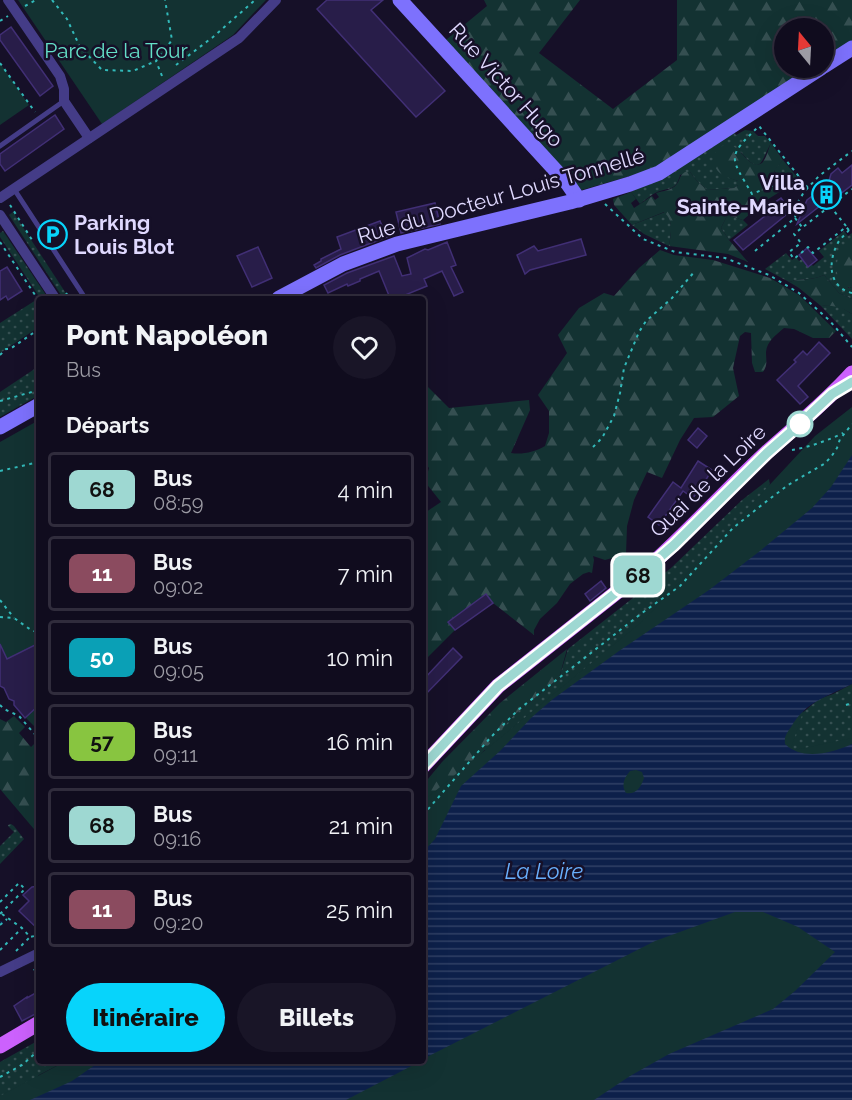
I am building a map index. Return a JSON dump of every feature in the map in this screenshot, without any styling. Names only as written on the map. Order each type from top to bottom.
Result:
[{"type":"main road","name":"Quai de la Loire","points":[[426,763],[498,686],[674,545],[767,453],[852,377]]},
{"type":"main road","points":[[8,1039],[36,1025]]},
{"type":"street","points":[[8,0],[60,76],[64,89],[64,101],[89,138]]},
{"type":"street","points":[[2,196],[239,38],[276,0]]},
{"type":"street","name":"Rue Victor Hugo","points":[[400,0],[568,184],[579,200]]},
{"type":"street","name":"Rue du Docteur Louis Tonnellé","points":[[834,59],[852,48]]},
{"type":"street","name":"Rue du Docteur Louis Tonnellé","points":[[283,296],[343,264],[397,244],[579,200],[659,173],[805,78]]},
{"type":"street","points":[[0,215],[55,296]]},
{"type":"street","points":[[0,427],[36,407]]},
{"type":"street","points":[[0,972],[36,954]]},
{"type":"lane","points":[[0,146],[64,101]]},
{"type":"lane","points":[[14,189],[84,296]]},
{"type":"path","points":[[52,0],[67,19],[80,47],[102,70],[133,71],[156,61],[172,40],[165,0]]},
{"type":"path","points":[[170,70],[213,37],[255,0]]},
{"type":"path","points":[[156,61],[162,76]]},
{"type":"path","points":[[0,63],[39,119]]},
{"type":"path","points":[[800,177],[790,185],[779,183],[752,194],[736,168],[735,153],[742,142],[759,126],[800,177],[808,188]]},
{"type":"path","points":[[754,251],[795,218],[798,202],[808,188],[819,176],[852,151]]},
{"type":"path","points":[[846,227],[813,253],[808,247],[794,259],[789,252],[801,243],[794,234],[852,189]]},
{"type":"path","points":[[2,196],[34,243]]},
{"type":"path","points":[[602,199],[606,206],[643,239],[675,252],[725,258],[769,275],[799,292],[830,321],[852,347]]},
{"type":"path","points":[[830,206],[846,227],[851,229],[840,239],[831,266],[837,284],[852,293]]},
{"type":"path","points":[[795,218],[802,227]]},
{"type":"path","points":[[0,242],[36,296]]},
{"type":"path","points":[[592,447],[602,438],[614,416],[624,368],[639,332],[646,321],[672,298],[695,271]]},
{"type":"path","points":[[64,289],[69,296]]},
{"type":"path","points":[[0,355],[36,331]]},
{"type":"path","points":[[0,401],[36,391]]},
{"type":"path","points":[[426,812],[491,737],[518,710],[680,586],[733,528],[788,485],[824,464],[852,424]]},
{"type":"path","points":[[788,450],[813,445],[846,432]]},
{"type":"path","points":[[0,471],[36,463]]},
{"type":"path","points":[[0,600],[14,618],[36,632]]},
{"type":"path","points":[[0,618],[14,618]]},
{"type":"path","points":[[846,705],[852,703]]},
{"type":"path","points":[[0,705],[19,716],[36,736]]},
{"type":"path","points":[[0,902],[19,883],[25,889],[0,913],[22,928],[30,937]]},
{"type":"path","points":[[0,925],[7,919]]},
{"type":"path","points":[[0,950],[22,928]]},
{"type":"path","points":[[20,948],[30,937],[36,936]]},
{"type":"path","points":[[0,1077],[22,1065],[36,1053]]},
{"type":"green space","name":"Parc de la Tour","points":[[18,0],[266,0],[233,35],[102,124]]},
{"type":"green space","points":[[484,0],[580,0],[539,53],[613,109],[677,60],[677,0],[852,0],[852,43],[834,55],[834,18],[774,18],[774,78],[798,78],[658,168],[578,191],[441,44],[487,6]]},
{"type":"green space","points":[[0,63],[29,105],[0,125]]},
{"type":"green space","points":[[745,130],[753,131],[758,136],[765,136],[771,143],[760,164],[757,165],[741,152],[730,178],[738,181],[738,185],[734,188],[707,190],[690,172],[680,175],[674,186],[657,192],[640,204],[631,192],[733,131],[736,135]]},
{"type":"green space","points":[[771,143],[783,160],[774,171],[786,188],[765,201],[743,220],[730,216],[726,218],[721,228],[748,262],[728,254],[669,246],[671,223],[664,212],[632,225],[614,205],[613,199],[631,192],[636,199],[631,203],[634,208],[652,196],[655,200],[659,197],[656,193],[674,187],[685,172],[690,172],[707,190],[734,188],[738,185],[738,181],[724,176],[714,165],[716,151],[723,146],[733,146],[756,165],[762,163]]},
{"type":"green space","points":[[783,160],[797,177],[790,183],[781,181],[774,170]]},
{"type":"green space","points":[[13,212],[68,296],[62,296],[9,215]]},
{"type":"green space","points":[[665,212],[671,224],[669,246],[644,234],[632,225]]},
{"type":"green space","points":[[729,216],[743,220],[748,225],[729,240],[721,228]]},
{"type":"green space","points":[[3,231],[47,296],[39,296],[0,237]]},
{"type":"green space","points":[[844,231],[848,236],[852,233],[852,243],[849,243],[848,288],[852,288],[852,299],[839,293],[824,275],[789,282],[765,269],[786,253],[792,260],[796,257],[799,261],[802,259],[808,267],[811,264],[813,266],[824,257],[819,251]]},
{"type":"green space","points":[[849,242],[852,243],[852,288],[845,286],[837,275],[840,253]]},
{"type":"green space","points":[[660,250],[674,255],[713,260],[770,278],[799,295],[836,331],[829,338],[813,338],[794,329],[784,328],[772,338],[768,345],[763,372],[755,372],[752,363],[751,333],[745,332],[740,336],[733,368],[739,396],[713,417],[694,418],[680,440],[662,478],[647,472],[634,500],[627,526],[626,554],[605,560],[593,556],[592,573],[583,574],[570,584],[557,603],[540,619],[534,635],[493,603],[486,594],[449,621],[455,630],[426,659],[426,512],[441,502],[426,483],[429,468],[426,464],[426,385],[449,408],[529,400],[530,410],[511,453],[520,454],[545,446],[549,433],[549,411],[538,395],[567,353],[558,335],[579,308],[604,293],[614,296],[639,268]]},
{"type":"green space","points":[[824,275],[839,293],[852,299],[852,314],[837,307],[821,306],[789,282]]},
{"type":"green space","points":[[36,300],[36,329],[0,353],[0,323]]},
{"type":"green space","points":[[821,306],[839,306],[852,314],[852,339]]},
{"type":"green space","points":[[36,368],[36,397],[0,417],[0,392]]},
{"type":"green space","name":"La Loire","points":[[852,407],[852,674],[804,709],[790,751],[852,738],[852,1100],[0,1100],[0,1096],[60,1064],[426,1064],[426,799],[645,619],[815,436]]},
{"type":"green space","points":[[36,422],[36,728],[26,718],[0,679],[0,442]]},
{"type":"green space","points":[[769,479],[777,536],[500,751],[483,750],[513,716],[559,678],[568,649],[671,568],[742,500]]},
{"type":"green space","points":[[567,649],[559,678],[513,716],[426,820],[426,781],[500,703]]},
{"type":"green space","points":[[852,684],[852,744],[801,753],[790,749],[795,719],[819,699]]},
{"type":"green space","points":[[14,716],[25,727],[19,733],[31,747],[36,742],[36,831],[0,789],[0,719],[6,722]]},
{"type":"green space","points":[[11,824],[24,839],[0,864],[0,846],[14,832],[8,826]]},
{"type":"green space","points":[[36,1042],[36,1064],[60,1064],[39,1075],[14,1100],[0,1100],[0,1062]]},
{"type":"water","name":"La Loire","points":[[852,455],[852,684],[810,705],[803,711],[787,733],[785,744],[800,752],[817,754],[852,744],[852,1100],[594,1100],[669,1054],[773,1009],[835,952],[798,927],[763,912],[735,912],[655,941],[426,1057],[426,849],[435,839],[461,786],[553,699],[709,590],[812,508],[831,487]],"holes":[[[630,771],[642,772],[644,778],[635,792],[626,793],[623,784]]]},
{"type":"water","points":[[96,1064],[415,1064],[346,1100],[30,1100],[72,1081]]},
{"type":"building","points":[[327,0],[383,0],[371,10],[445,91],[416,117],[317,9]]},
{"type":"building","points":[[11,27],[53,86],[40,96],[0,40],[0,35]]},
{"type":"building","points":[[55,115],[64,129],[5,171],[0,164],[0,154]]},
{"type":"building","name":"Villa Sainte-Marie","points":[[852,165],[852,185],[797,224],[807,200],[828,184],[831,174],[838,168],[842,173]]},
{"type":"building","points":[[781,198],[791,211],[743,250],[734,240],[774,209],[771,205]]},
{"type":"building","points":[[435,203],[440,224],[401,233],[396,212]]},
{"type":"building","points":[[380,221],[387,237],[340,255],[316,268],[314,265],[321,259],[341,249],[337,237]]},
{"type":"building","points":[[581,239],[586,255],[530,270],[525,274],[517,255],[534,246],[538,251]]},
{"type":"building","points":[[447,242],[456,265],[451,267],[463,292],[454,296],[442,271],[424,279],[427,286],[406,296],[389,296],[379,271],[328,293],[324,285],[347,273],[394,256],[402,276],[411,274],[407,258],[425,249],[428,250]]},
{"type":"building","points":[[258,247],[272,278],[252,287],[237,256]]},
{"type":"building","points":[[807,248],[817,260],[808,267],[799,255]]},
{"type":"building","points":[[7,267],[22,291],[8,300],[6,296],[0,300],[0,271]]},
{"type":"building","points":[[819,342],[830,353],[798,386],[808,397],[800,404],[777,380],[796,362],[794,360],[803,351],[807,355]]},
{"type":"building","points":[[698,428],[707,436],[697,448],[688,440]]},
{"type":"building","points":[[698,461],[712,470],[693,498],[683,491],[659,525],[648,517],[673,482],[681,488]]},
{"type":"building","points":[[601,581],[606,588],[590,601],[585,594]]},
{"type":"building","points":[[486,594],[493,603],[455,630],[448,622]]},
{"type":"building","points":[[0,644],[7,659],[35,645],[36,708],[25,718],[14,705],[14,701],[9,699],[4,688],[0,686]]},
{"type":"building","points":[[453,648],[462,657],[426,694],[426,677]]},
{"type":"building","points":[[36,886],[36,927],[19,911],[29,901],[23,895]]},
{"type":"building","points":[[36,993],[36,1014],[22,1021],[14,1006]]},
{"type":"bus line","name":"68","points":[[426,763],[498,686],[651,565],[767,453],[832,394],[852,382]]},
{"type":"place","name":"Villa Sainte-Marie","points":[[826,195]]},
{"type":"place","name":"Parking Louis Blot","points":[[53,235]]}]
